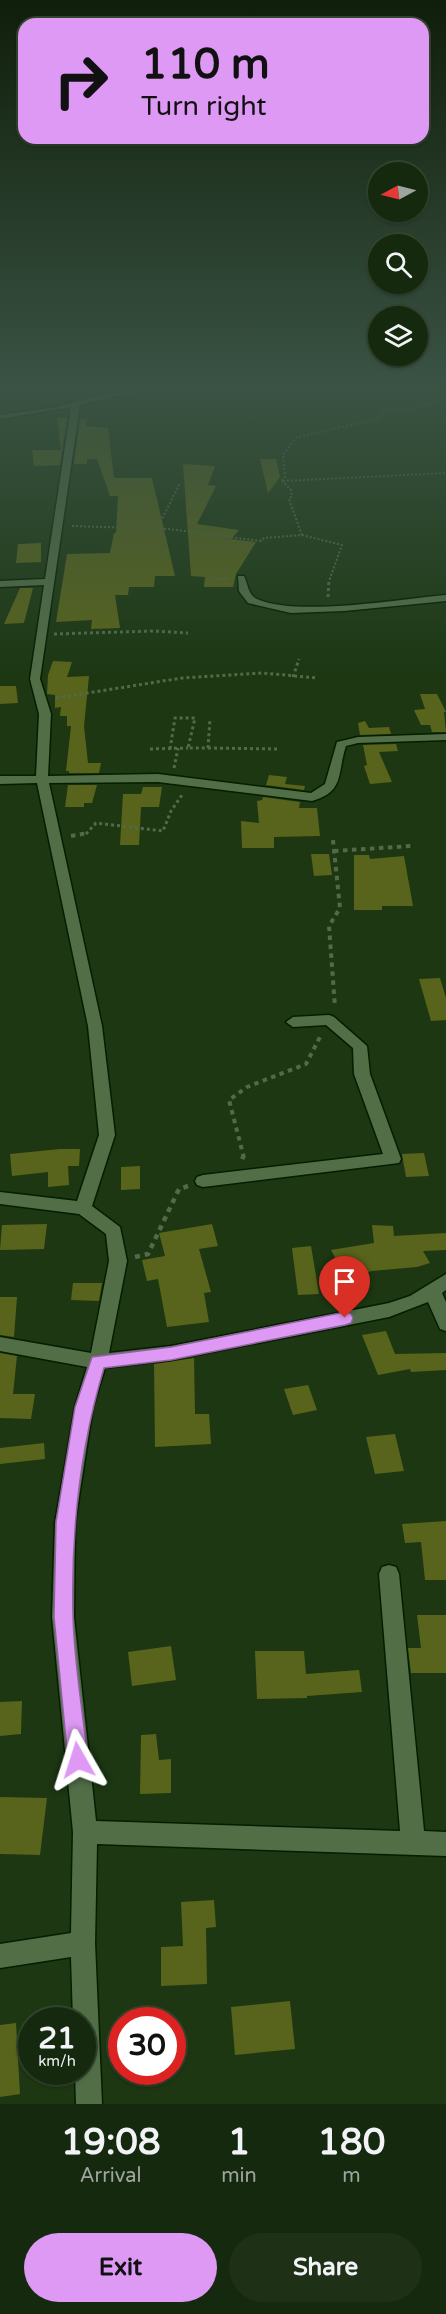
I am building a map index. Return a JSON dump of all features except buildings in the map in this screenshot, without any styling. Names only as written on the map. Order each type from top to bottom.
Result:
[{"type":"street","points":[[65,481],[35,679],[45,714],[42,778],[95,1026],[107,1135],[83,1208]]},
{"type":"street","points":[[241,578],[244,591],[252,601],[291,610],[344,608],[446,598]]},
{"type":"street","points":[[0,584],[51,582]]},
{"type":"street","points":[[0,780],[124,777],[301,796],[324,795],[331,788],[336,757],[341,744],[358,740],[446,737]]},
{"type":"street","points":[[203,1181],[393,1159],[363,1074],[360,1046],[329,1020],[292,1022]]},
{"type":"street","points":[[0,1198],[83,1208],[114,1231],[118,1261],[98,1362],[84,1407],[65,1522],[63,1617],[85,1832],[83,1943],[89,2104]]},
{"type":"street","points":[[0,1344],[98,1362],[171,1353],[389,1310],[416,1301],[439,1286],[446,1324]]},
{"type":"street","points":[[389,1574],[413,1842]]},
{"type":"street","points":[[85,1832],[446,1844]]},
{"type":"street","points":[[0,1956],[83,1943]]},
{"type":"path","points":[[282,482],[297,481]]},
{"type":"path","points":[[282,482],[291,490],[292,496],[289,499],[302,535]]},
{"type":"path","points":[[157,529],[180,483]]},
{"type":"path","points":[[59,526],[157,529],[261,541],[270,537],[302,535],[342,545],[328,583],[327,596],[344,608]]},
{"type":"path","points":[[42,634],[153,631],[188,633]]},
{"type":"path","points":[[293,677],[299,659]]},
{"type":"path","points":[[40,700],[182,678],[262,673],[318,678]]},
{"type":"path","points":[[170,749],[175,718],[195,718],[188,748]]},
{"type":"path","points":[[208,748],[210,719]]},
{"type":"path","points":[[150,749],[279,749]]},
{"type":"path","points":[[54,837],[86,835],[96,823],[163,831],[171,811],[191,783]]},
{"type":"path","points":[[234,1161],[244,1159],[229,1100],[247,1087],[306,1064],[335,1008],[329,926],[340,908],[333,840]]},
{"type":"path","points":[[334,851],[411,846]]},
{"type":"path","points":[[118,1261],[148,1254],[179,1189],[203,1181]]},
{"type":"route","points":[[78,1760],[63,1617],[65,1522],[84,1407],[98,1362],[171,1353],[345,1318]]}]
